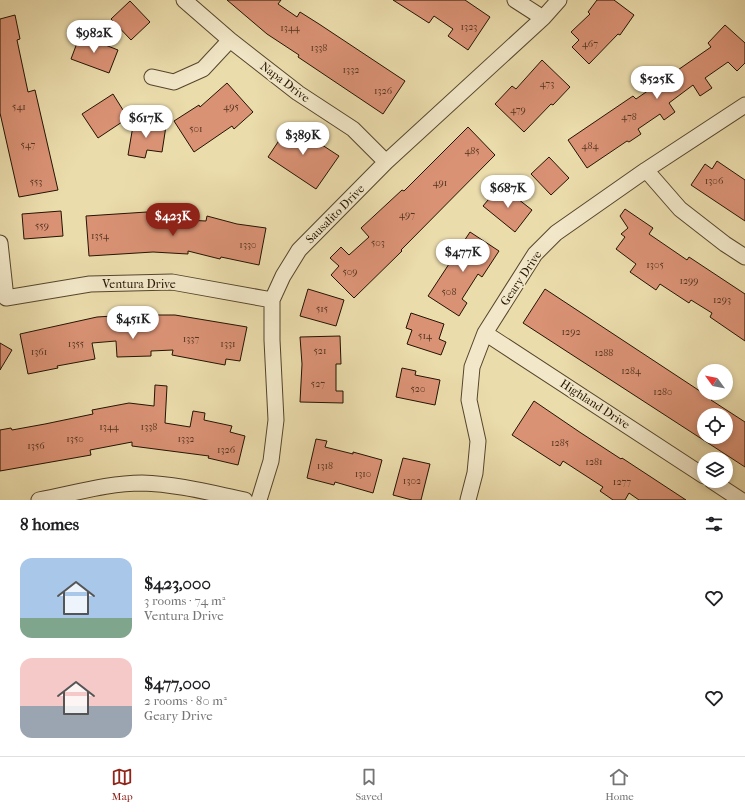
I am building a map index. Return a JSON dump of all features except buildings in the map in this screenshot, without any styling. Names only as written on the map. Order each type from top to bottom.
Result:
[{"type":"street","name":"Napa Drive","points":[[184,0],[230,40],[298,93],[353,129],[386,162]]},
{"type":"street","points":[[515,0],[542,18]]},
{"type":"street","name":"Sausalito Drive","points":[[259,500],[271,461],[276,420],[272,340],[272,300],[283,276],[298,250],[386,162],[542,18],[559,0]]},
{"type":"street","points":[[152,77],[174,82],[203,69],[230,40]]},
{"type":"street","name":"Geary Drive","points":[[468,500],[474,473],[478,441],[469,400],[472,367],[485,333],[535,254],[556,233],[646,170],[745,105]]},
{"type":"street","points":[[646,170],[680,209],[725,244],[745,257]]},
{"type":"street","name":"Ventura Drive","points":[[0,243],[6,298],[90,284],[172,282],[272,300]]},
{"type":"street","name":"Highland Drive","points":[[485,333],[697,471]]},
{"type":"street","points":[[39,500],[102,488],[140,483],[172,485],[245,500]]},
{"type":"street","points":[[723,488],[741,500]]}]
